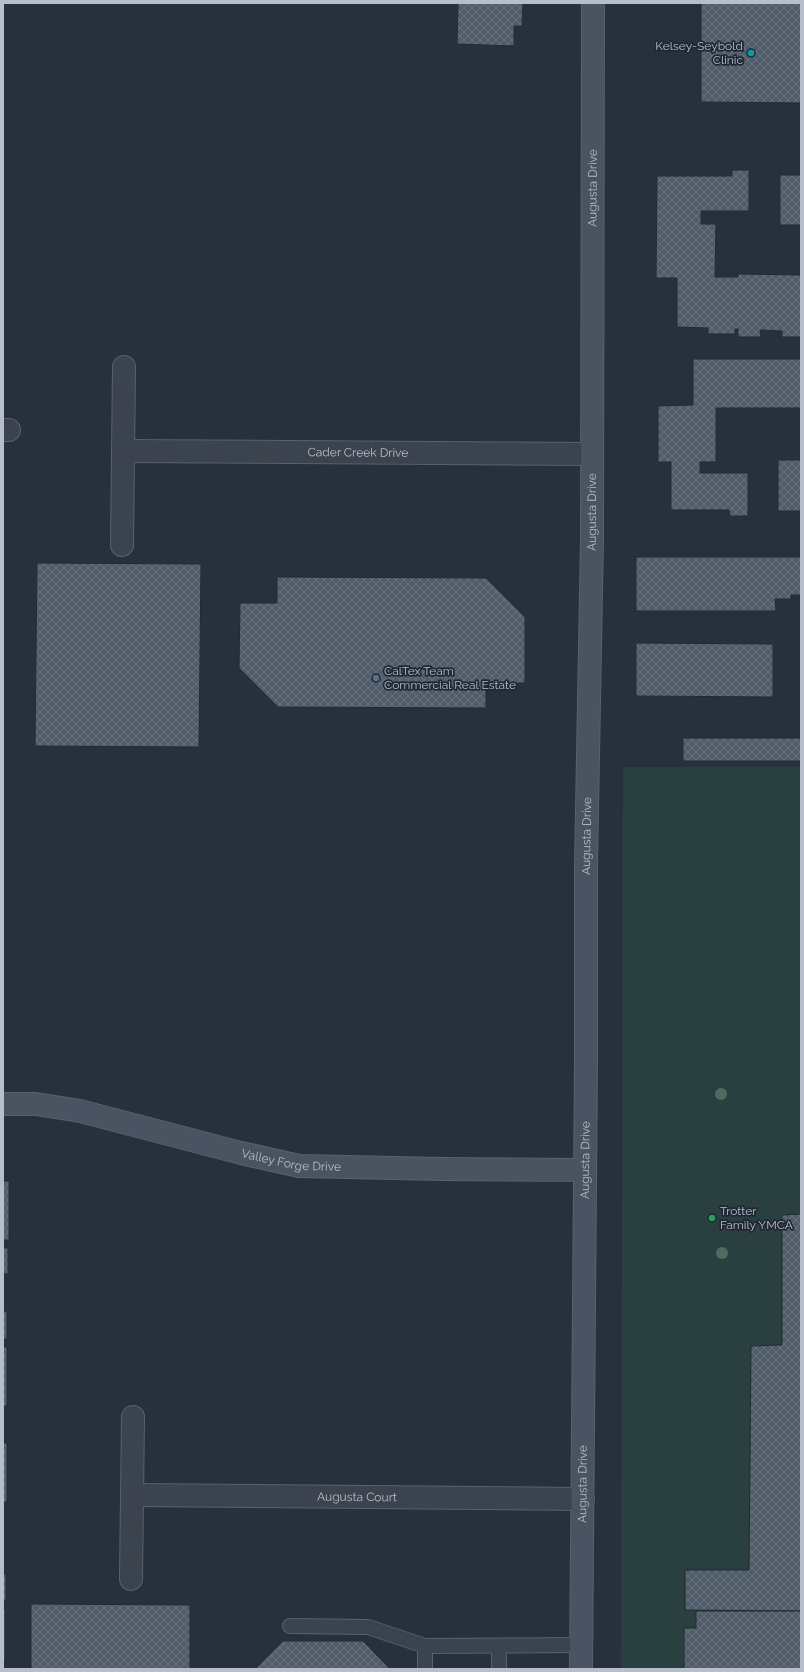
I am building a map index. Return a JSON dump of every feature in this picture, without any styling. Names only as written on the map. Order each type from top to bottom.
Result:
[{"type":"street","name":"Augusta Drive","points":[[582,1669],[586,865],[592,538],[593,3]]},
{"type":"street","points":[[122,545],[124,367]]},
{"type":"street","name":"Cader Creek Drive","points":[[124,451],[592,454]]},
{"type":"street","name":"Valley Forge Drive","points":[[3,1104],[36,1104],[80,1111],[241,1153],[299,1166],[585,1170]]},
{"type":"street","points":[[131,1579],[133,1417]]},
{"type":"street","name":"Augusta Court","points":[[132,1495],[583,1499]]},
{"type":"lane","points":[[290,1626],[368,1627],[425,1646],[582,1645]]},
{"type":"lane","points":[[425,1646],[425,1669]]},
{"type":"lane","points":[[499,1669],[500,1646]]},
{"type":"green space","name":"Trotter Family YMCA","points":[[623,767],[801,767],[801,1669],[621,1669]]},
{"type":"building","points":[[458,3],[523,3],[522,26],[514,26],[514,46],[457,44]]},
{"type":"building","name":"Kelsey-Seybold Clinic","points":[[701,3],[801,3],[801,103],[701,102]]},
{"type":"building","points":[[732,170],[749,170],[749,211],[701,211],[701,224],[716,224],[715,277],[738,277],[738,274],[801,275],[801,337],[782,337],[782,331],[760,330],[761,337],[738,337],[738,329],[735,329],[735,334],[708,334],[708,328],[677,327],[677,278],[656,278],[657,176],[732,176]]},
{"type":"building","points":[[780,175],[801,175],[801,225],[780,225]]},
{"type":"building","points":[[693,359],[801,359],[801,408],[716,408],[716,462],[700,462],[700,473],[748,473],[748,516],[730,516],[729,510],[671,510],[671,462],[658,462],[658,406],[693,405]]},
{"type":"building","points":[[778,460],[801,460],[801,511],[778,511]]},
{"type":"building","points":[[636,557],[801,557],[801,595],[791,595],[791,599],[775,599],[776,611],[636,611]]},
{"type":"building","points":[[37,563],[201,564],[199,747],[35,746]]},
{"type":"building","points":[[277,577],[486,578],[525,617],[525,683],[486,683],[486,708],[278,707],[239,668],[240,603],[277,603]]},
{"type":"building","points":[[636,643],[773,644],[773,697],[636,696]]},
{"type":"building","points":[[683,738],[801,738],[801,761],[683,761]]},
{"type":"building","points":[[3,1181],[9,1181],[9,1240],[3,1240]]},
{"type":"building","points":[[801,1214],[801,1611],[685,1610],[685,1570],[749,1570],[751,1346],[782,1345],[782,1215]]},
{"type":"building","points":[[3,1248],[8,1248],[8,1274],[3,1274]]},
{"type":"building","points":[[3,1311],[7,1311],[7,1339],[3,1339]]},
{"type":"building","points":[[3,1347],[7,1347],[7,1406],[3,1406]]},
{"type":"building","points":[[3,1443],[7,1443],[7,1502],[3,1502]]},
{"type":"building","points":[[3,1574],[6,1574],[6,1601],[3,1601]]},
{"type":"building","points":[[31,1604],[190,1605],[190,1669],[31,1669]]},
{"type":"building","points":[[3,1609],[5,1609],[5,1661],[3,1661]]},
{"type":"building","points":[[696,1611],[801,1611],[801,1669],[684,1669],[684,1628],[696,1628]]},
{"type":"building","points":[[283,1641],[363,1641],[390,1669],[255,1669]]},
{"type":"place","name":"Kelsey-Seybold Clinic","points":[[751,53]]},
{"type":"place","name":"CalTex Team Commercial Real Estate","points":[[376,678]]},
{"type":"place","name":"Trotter Family YMCA","points":[[712,1218]]}]
